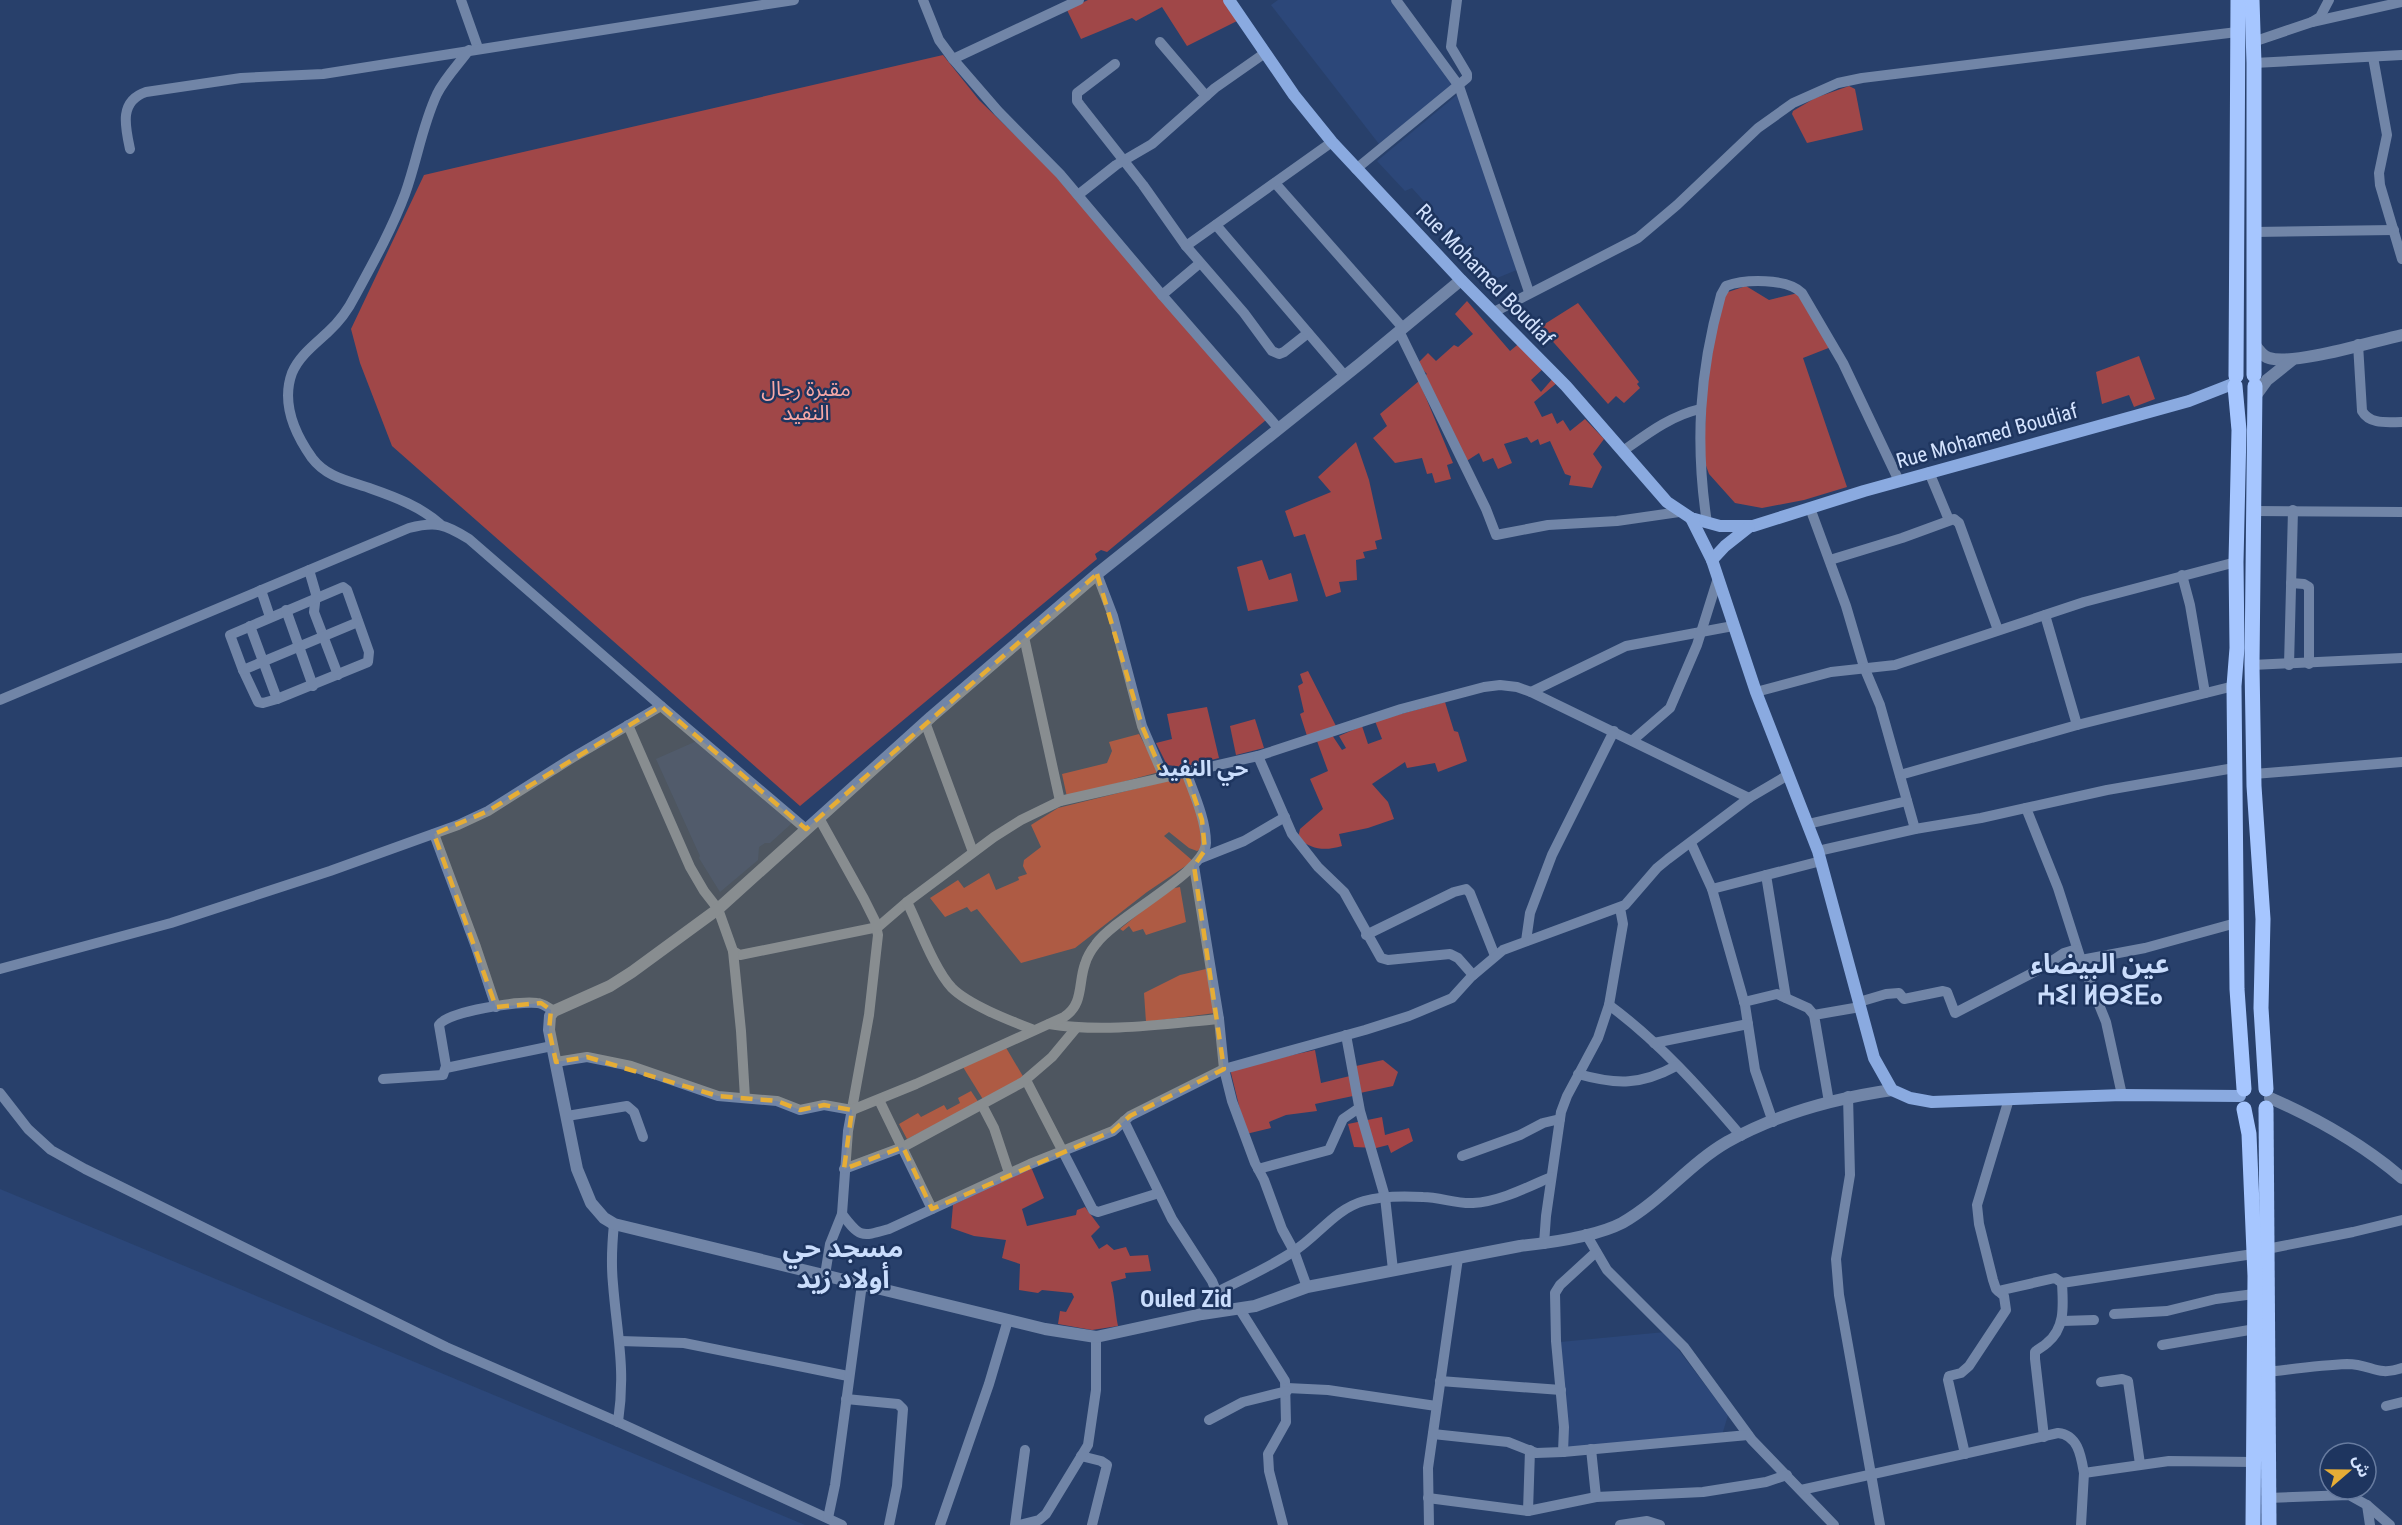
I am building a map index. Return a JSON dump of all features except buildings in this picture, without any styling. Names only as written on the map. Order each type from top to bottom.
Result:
[{"type":"main road","name":"Rue Mohamed Boudiaf","points":[[1229,0],[1294,95],[1332,142],[1461,280],[1566,386],[1667,502],[1679,512],[1707,523],[1749,527]]},
{"type":"main road","points":[[2238,0],[2235,382],[2239,430],[2237,648],[2234,686],[2236,923],[2243,1098],[2249,1134],[2260,1252],[2268,1372],[2269,1525]]},
{"type":"main road","points":[[2252,0],[2255,386],[2252,665],[2254,774],[2263,920],[2261,1008],[2267,1098],[2260,1252],[2254,1294],[2253,1525]]},
{"type":"main road","points":[[2235,382],[2244,370],[2255,386]]},
{"type":"main road","name":"Rue Mohamed Boudiaf","points":[[1712,560],[1749,527],[1929,472],[2189,401],[2235,382]]},
{"type":"main road","points":[[1691,518],[1712,560],[1756,692],[1820,856],[1874,1058],[1892,1090],[1910,1098],[1932,1102],[2122,1095],[2243,1098]]},
{"type":"main road","points":[[2243,1098],[2252,1084],[2267,1098]]},
{"type":"main road","points":[[2243,1098],[2249,1113],[2258,1113],[2267,1098]]},
{"type":"street","points":[[461,0],[473,49]]},
{"type":"street","points":[[130,149],[124,124],[126,110],[137,94],[241,78],[323,74],[794,0]]},
{"type":"street","points":[[923,0],[939,40],[953,59],[979,90],[1078,195],[1279,429]]},
{"type":"street","points":[[953,59],[1079,0]]},
{"type":"street","points":[[1396,0],[1459,86],[1529,292]]},
{"type":"street","points":[[1356,169],[1467,78],[1467,74],[1451,47],[1457,0]]},
{"type":"street","points":[[2312,22],[2320,16],[2329,0]]},
{"type":"street","points":[[2253,42],[2312,22],[2402,2]]},
{"type":"street","points":[[1494,312],[1638,238],[1677,205],[1758,128],[1793,103],[1838,83],[1862,78],[2237,32]]},
{"type":"street","points":[[1161,42],[1206,96]]},
{"type":"street","points":[[440,524],[422,510],[333,476],[322,469],[313,460],[294,427],[290,415],[289,398],[292,373],[300,359],[340,319],[354,298],[397,214],[437,94],[473,49]]},
{"type":"street","points":[[1078,195],[1160,138],[1206,96],[1264,53]]},
{"type":"street","points":[[2254,63],[2402,55]]},
{"type":"street","points":[[2373,57],[2387,135],[2379,173],[2380,185],[2402,259]]},
{"type":"street","points":[[1115,64],[1077,93],[1076,97],[1080,105],[1143,185],[1186,246],[1276,353],[1284,352],[1308,333]]},
{"type":"street","points":[[1186,246],[1332,142]]},
{"type":"street","points":[[1275,183],[1401,330],[1496,534],[1548,525],[1617,521],[1679,512]]},
{"type":"street","points":[[1216,225],[1345,376]]},
{"type":"street","points":[[2253,232],[2394,230]]},
{"type":"street","points":[[1162,295],[1200,263]]},
{"type":"street","points":[[1461,280],[1097,574],[925,722],[718,909],[610,986],[554,1011],[549,1021],[552,1046],[577,1169],[584,1189],[597,1212],[614,1224],[1046,1329],[1096,1337],[1224,1310],[1255,1306],[1307,1287],[1520,1246],[1544,1244],[1620,1224],[1728,1142],[1773,1122],[1848,1096],[1892,1090]]},
{"type":"street","points":[[1707,523],[1701,474],[1700,408],[1704,368],[1714,317],[1724,288],[1730,284],[1769,281],[1794,287],[1802,293],[1829,337],[1899,481]]},
{"type":"street","points":[[2253,342],[2262,353],[2270,358],[2292,360],[2402,335]]},
{"type":"street","points":[[2358,345],[2362,411],[2371,420],[2402,422]]},
{"type":"street","points":[[2255,386],[2267,380],[2292,360]]},
{"type":"street","points":[[1623,452],[1663,423],[1700,408]]},
{"type":"street","points":[[1929,472],[1949,520]]},
{"type":"street","points":[[1810,508],[1846,606],[1864,667],[1880,705],[1915,829]]},
{"type":"street","points":[[2253,512],[2293,510],[2402,512]]},
{"type":"street","points":[[2289,665],[2293,510]]},
{"type":"street","points":[[1830,560],[1954,519],[1959,523],[1998,630]]},
{"type":"street","points":[[0,700],[409,528],[430,523],[440,524],[469,539],[806,829]]},
{"type":"street","points":[[1756,692],[1798,680],[1864,667],[1895,664],[2044,615],[2182,575],[2236,562]]},
{"type":"street","points":[[309,570],[315,597],[314,612],[338,675]]},
{"type":"street","points":[[1097,574],[1113,616],[1139,718],[1164,777]]},
{"type":"street","points":[[2182,575],[2190,605],[2205,693]]},
{"type":"street","points":[[1633,740],[1670,708],[1701,632],[1718,578]]},
{"type":"street","points":[[2291,583],[2304,584],[2309,587],[2309,664]]},
{"type":"street","points":[[339,588],[345,588],[369,652],[368,662],[313,686],[277,699],[258,702],[229,636],[286,610],[339,588]]},
{"type":"street","points":[[261,590],[270,617]]},
{"type":"street","points":[[286,610],[313,686]]},
{"type":"street","points":[[2044,615],[2077,725]]},
{"type":"street","points":[[243,670],[358,622]]},
{"type":"street","points":[[250,626],[277,699]]},
{"type":"street","points":[[1531,692],[1626,646],[1733,626]]},
{"type":"street","points":[[1024,637],[1060,801]]},
{"type":"street","points":[[2252,665],[2402,658]]},
{"type":"street","points":[[733,951],[744,955],[878,927],[973,852],[1021,820],[1060,801],[1258,756],[1401,709],[1484,687],[1500,685],[1531,692],[1749,798]]},
{"type":"street","points":[[1900,775],[2077,725],[2234,686]]},
{"type":"street","points":[[0,969],[171,923],[435,834],[488,811],[661,706]]},
{"type":"street","points":[[925,722],[973,852]]},
{"type":"street","points":[[628,725],[690,867],[718,909],[733,951],[745,1098]]},
{"type":"street","points":[[1526,941],[1533,904],[1552,855],[1614,731]]},
{"type":"street","points":[[1258,756],[1285,817],[1303,850],[1344,892],[1377,953],[1384,960],[1450,954],[1458,957],[1473,975]]},
{"type":"street","points":[[2254,774],[2402,762]]},
{"type":"street","points":[[1712,889],[1766,875],[1820,856],[1915,829],[2107,790],[2234,768]]},
{"type":"street","points":[[1186,772],[1206,841],[1197,862],[1224,1069],[1238,1117],[1307,1287]]},
{"type":"street","points":[[842,1214],[853,1230],[866,1236],[890,1229],[1009,1173],[1113,1131],[1130,1116],[1224,1069],[1409,1016],[1452,998],[1473,975],[1503,950],[1620,908],[1657,868],[1749,798],[1788,776]]},
{"type":"street","points":[[1808,824],[1906,801]]},
{"type":"street","points":[[2026,808],[2058,888],[2079,954],[2111,1037],[2122,1095]]},
{"type":"street","points":[[556,1062],[587,1057],[657,1074],[707,1094],[777,1101],[800,1110],[824,1105],[852,1110],[1064,1017],[1075,1007],[1085,964],[1097,942],[1197,862],[1244,841],[1285,817]]},
{"type":"street","points":[[819,818],[849,869],[878,927],[869,1015],[844,1168],[842,1214],[830,1244],[825,1275]]},
{"type":"street","points":[[435,834],[496,1007]]},
{"type":"street","points":[[1691,843],[1712,889],[1744,1002],[1755,1070],[1773,1122]]},
{"type":"street","points":[[1766,875],[1786,998]]},
{"type":"street","points":[[1366,934],[1454,892],[1466,889],[1470,893],[1495,956]]},
{"type":"street","points":[[907,902],[939,968],[952,988],[982,1006],[1034,1030]]},
{"type":"street","points":[[1544,1244],[1560,1119],[1567,1096],[1598,1038],[1609,1005],[1623,924],[1620,908]]},
{"type":"street","points":[[1814,1015],[1859,1004],[1886,994],[1899,993],[1904,999],[1943,991],[1947,994],[1955,1013],[2040,969],[2064,953],[2079,954],[2145,948],[2236,923]]},
{"type":"street","points":[[1744,1002],[1777,994],[1808,1008],[1814,1015],[1830,1102]]},
{"type":"street","points":[[446,1068],[439,1033],[441,1021],[456,1015],[496,1007],[536,1002],[554,1011]]},
{"type":"street","points":[[1609,1005],[1629,1019],[1654,1043],[1713,1103],[1741,1136]]},
{"type":"street","points":[[1048,1024],[1119,1028],[1219,1018]]},
{"type":"street","points":[[1654,1043],[1748,1024]]},
{"type":"street","points":[[844,1168],[903,1147],[1026,1080],[1056,1053],[1077,1027]]},
{"type":"street","points":[[1346,1035],[1359,1108],[1385,1197],[1393,1270]]},
{"type":"street","points":[[383,1079],[440,1077],[446,1068],[552,1046]]},
{"type":"street","points":[[1578,1074],[1607,1082],[1636,1081],[1658,1076],[1676,1066]]},
{"type":"street","points":[[1026,1080],[1084,1196],[1095,1211],[1159,1192]]},
{"type":"street","points":[[0,1093],[28,1129],[51,1150],[85,1169],[446,1347],[618,1422],[842,1525]]},
{"type":"street","points":[[1848,1096],[1850,1175],[1836,1259],[1841,1307],[1880,1525]]},
{"type":"street","points":[[2267,1098],[2319,1120],[2348,1137],[2402,1178]]},
{"type":"street","points":[[879,1100],[932,1209]]},
{"type":"street","points":[[1965,1454],[1948,1380],[1949,1376],[1960,1373],[1969,1366],[2006,1310],[2004,1296],[1998,1291],[1993,1280],[1979,1224],[1977,1204],[2009,1100]]},
{"type":"street","points":[[567,1116],[622,1105],[627,1106],[634,1112],[642,1137]]},
{"type":"street","points":[[982,1105],[1006,1158],[1009,1173]]},
{"type":"street","points":[[1258,1169],[1329,1150],[1343,1119],[1359,1108]]},
{"type":"street","points":[[1462,1156],[1520,1135],[1543,1123],[1560,1119]]},
{"type":"street","points":[[1124,1121],[1178,1230],[1217,1292],[1224,1310]]},
{"type":"street","points":[[1217,1292],[1294,1251],[1347,1208],[1385,1197],[1391,1199],[1424,1197],[1480,1203],[1551,1177]]},
{"type":"street","points":[[1998,1291],[2055,1278],[2062,1283],[2260,1252],[2402,1220]]},
{"type":"street","points":[[614,1224],[612,1277],[620,1341],[622,1396],[618,1422]]},
{"type":"street","points":[[1586,1234],[1607,1270],[1684,1347],[1748,1435],[1834,1525]]},
{"type":"street","points":[[1563,1452],[1555,1293],[1560,1285],[1596,1252]]},
{"type":"street","points":[[1429,1525],[1428,1468],[1458,1258]]},
{"type":"street","points":[[2044,1437],[2035,1352],[2048,1343],[2062,1322],[2064,1305],[2062,1283]]},
{"type":"street","points":[[828,1518],[835,1485],[862,1284]]},
{"type":"street","points":[[2114,1314],[2167,1311],[2216,1299],[2254,1294]]},
{"type":"street","points":[[1239,1308],[1280,1370],[1287,1389],[1286,1422],[1268,1454],[1269,1470],[1283,1525]]},
{"type":"street","points":[[940,1525],[990,1384],[1008,1320]]},
{"type":"street","points":[[2062,1322],[2094,1320]]},
{"type":"street","points":[[2162,1345],[2255,1329]]},
{"type":"street","points":[[1025,1450],[1017,1525],[1039,1520],[1046,1514],[1088,1445],[1096,1390],[1096,1337]]},
{"type":"street","points":[[620,1341],[684,1343],[848,1376]]},
{"type":"street","points":[[2268,1372],[2348,1364],[2364,1366],[2383,1373],[2402,1368]]},
{"type":"street","points":[[2101,1382],[2122,1379],[2128,1381],[2140,1464]]},
{"type":"street","points":[[1440,1381],[1561,1390]]},
{"type":"street","points":[[1209,1420],[1243,1402],[1287,1389],[1328,1390],[1436,1406]]},
{"type":"street","points":[[846,1399],[898,1404],[903,1409],[897,1486],[889,1525]]},
{"type":"street","points":[[2386,1406],[2402,1402]]},
{"type":"street","points":[[1801,1490],[2058,1433],[2072,1437],[2077,1445],[2084,1473],[2081,1525]]},
{"type":"street","points":[[1432,1434],[1508,1442],[1536,1453],[1748,1435]]},
{"type":"street","points":[[1591,1449],[1596,1497]]},
{"type":"street","points":[[1528,1511],[1530,1450]]},
{"type":"street","points":[[1081,1456],[1101,1461],[1107,1465],[1092,1525]]},
{"type":"street","points":[[2084,1473],[2169,1461],[2254,1462]]},
{"type":"street","points":[[1428,1498],[1528,1511],[1596,1497],[1704,1492],[1766,1482],[1787,1476]]},
{"type":"street","points":[[2268,1498],[2339,1494],[2358,1499],[2390,1525]]},
{"type":"street","points":[[2367,1505],[2370,1525]]},
{"type":"street","points":[[1620,1525],[1647,1521],[1660,1525]]},
{"type":"highlighted area","points":[[1097,574],[1142,726],[1164,777],[1186,772],[1202,820],[1205,850],[1194,866],[1224,1069],[1130,1116],[1113,1131],[932,1209],[903,1147],[844,1169],[852,1110],[824,1105],[800,1110],[777,1101],[718,1096],[587,1057],[556,1062],[549,1030],[551,1010],[541,1003],[496,1007],[434,834],[488,811],[661,706],[806,829]]},
{"type":"shaded area","points":[[1278,0],[1400,0],[1458,81],[1379,144],[1271,5]]},
{"type":"shaded area","points":[[1463,90],[1524,267],[1485,283],[1438,225],[1438,217],[1412,188],[1405,191],[1377,161]]},
{"type":"shaded area","points":[[699,740],[792,823],[770,843],[759,847],[758,860],[720,892],[699,858],[656,759]]},
{"type":"shaded area","points":[[1382,1117],[1385,1135],[1409,1128],[1413,1141],[1391,1153],[1388,1145],[1376,1148],[1354,1147],[1348,1124]]},
{"type":"shaded area","points":[[0,1189],[223,1282],[805,1525],[0,1525]]},
{"type":"shaded area","points":[[1665,1332],[1728,1415],[1722,1435],[1568,1449],[1560,1342]]},
{"type":"green space","points":[[1088,0],[1223,0],[1237,21],[1187,46],[1162,7],[1136,21],[1132,18],[1081,39],[1067,10]]},
{"type":"green space","name":"مقبرة رجال النفيد","points":[[943,55],[979,100],[1049,168],[1266,420],[1107,552],[1101,550],[1095,554],[1097,559],[800,806],[392,446],[360,363],[351,329],[424,175]]},
{"type":"green space","points":[[1849,86],[1855,89],[1863,130],[1807,143],[1792,114],[1793,111],[1815,98]]},
{"type":"green space","points":[[1746,286],[1769,300],[1798,293],[1831,347],[1803,358],[1847,487],[1804,500],[1762,508],[1735,503],[1709,474],[1704,460],[1707,369],[1725,293]]},
{"type":"green space","points":[[1467,301],[1510,351],[1522,341],[1545,367],[1531,380],[1541,392],[1554,377],[1558,382],[1534,402],[1542,417],[1552,413],[1557,424],[1563,420],[1570,431],[1585,419],[1604,439],[1593,454],[1602,467],[1592,488],[1569,485],[1571,476],[1565,474],[1550,441],[1540,445],[1538,439],[1531,443],[1527,437],[1504,444],[1512,463],[1498,469],[1493,458],[1483,462],[1479,453],[1465,462],[1423,377],[1427,374],[1417,364],[1428,353],[1436,361],[1454,345],[1458,347],[1473,334],[1455,314]]},
{"type":"green space","points":[[1578,303],[1639,382],[1637,384],[1640,388],[1624,403],[1616,396],[1608,404],[1540,327]]},
{"type":"green space","points":[[2139,356],[2155,399],[2134,407],[2129,395],[2102,404],[2096,372]]},
{"type":"green space","points":[[1419,381],[1453,463],[1447,465],[1451,479],[1435,483],[1432,473],[1427,474],[1422,458],[1395,463],[1373,438],[1387,426],[1380,414]]},
{"type":"green space","points":[[1356,442],[1369,480],[1382,539],[1375,541],[1377,549],[1363,552],[1365,558],[1356,560],[1357,580],[1339,582],[1341,592],[1326,597],[1305,534],[1294,537],[1285,511],[1331,492],[1318,477]]},
{"type":"green space","points":[[1262,560],[1269,580],[1291,573],[1298,601],[1248,611],[1237,567]]},
{"type":"green space","points":[[1308,671],[1336,726],[1307,736],[1300,714],[1304,712],[1298,686],[1303,683],[1300,674]]},
{"type":"green space","points":[[1445,702],[1467,761],[1438,772],[1435,763],[1407,768],[1405,762],[1372,784],[1388,802],[1394,819],[1368,828],[1339,834],[1342,846],[1330,849],[1319,848],[1308,845],[1298,838],[1300,829],[1323,809],[1310,779],[1328,771],[1317,741],[1332,735],[1342,750],[1346,748],[1339,736],[1362,726],[1368,744],[1382,739],[1375,721]]},
{"type":"green space","points":[[1207,707],[1219,758],[1183,767],[1167,765],[1156,743],[1172,739],[1167,714]]},
{"type":"green space","points":[[1255,719],[1264,748],[1236,755],[1230,726]]},
{"type":"green space","points":[[1139,734],[1159,772],[1067,797],[1062,774],[1107,763],[1112,751],[1109,742]]},
{"type":"green space","points":[[1183,777],[1195,785],[1202,848],[1197,851],[1189,848],[1169,832],[1164,836],[1193,861],[1147,892],[1075,948],[1021,963],[977,909],[971,912],[967,907],[945,917],[930,898],[958,880],[964,888],[989,873],[996,890],[1019,880],[1018,877],[1027,874],[1023,866],[1024,860],[1041,847],[1031,825],[1058,808]]},
{"type":"green space","points":[[1180,887],[1186,922],[1146,935],[1143,929],[1133,932],[1129,926],[1123,931],[1120,929],[1169,889]]},
{"type":"green space","points":[[1206,969],[1215,1013],[1146,1022],[1144,993],[1180,975]]},
{"type":"green space","points":[[1005,1046],[1024,1078],[984,1101],[963,1067]]},
{"type":"green space","points":[[1315,1050],[1321,1083],[1350,1076],[1353,1096],[1315,1104],[1317,1111],[1286,1115],[1269,1122],[1271,1128],[1246,1134],[1230,1069]]},
{"type":"green space","points":[[1383,1060],[1398,1072],[1393,1086],[1360,1093],[1356,1066]]},
{"type":"green space","points":[[971,1091],[979,1103],[907,1139],[899,1124],[918,1113],[921,1117],[944,1105],[947,1110],[960,1103],[958,1098]]},
{"type":"green space","points":[[1031,1167],[1044,1198],[1022,1209],[1027,1226],[1076,1215],[1077,1210],[1085,1207],[1100,1227],[1091,1236],[1099,1249],[1107,1244],[1114,1250],[1126,1247],[1130,1256],[1148,1255],[1151,1271],[1125,1273],[1126,1278],[1111,1282],[1118,1326],[1092,1330],[1058,1324],[1060,1311],[1066,1312],[1074,1297],[1072,1293],[1042,1290],[1038,1293],[1019,1290],[1020,1264],[1002,1258],[1006,1240],[974,1236],[951,1228],[953,1205]]},
{"type":"district","name":"حي النفيد","points":[[1203,768]]},
{"type":"district","name":"عين البيضاء ⵄⵉⵏ ⵍⴱⵉⴹⴰ","points":[[2100,980]]},
{"type":"district","name":"مسجد حي أولاد زيد","points":[[843,1264]]},
{"type":"district","name":"Ouled Zid","points":[[1186,1299]]}]
